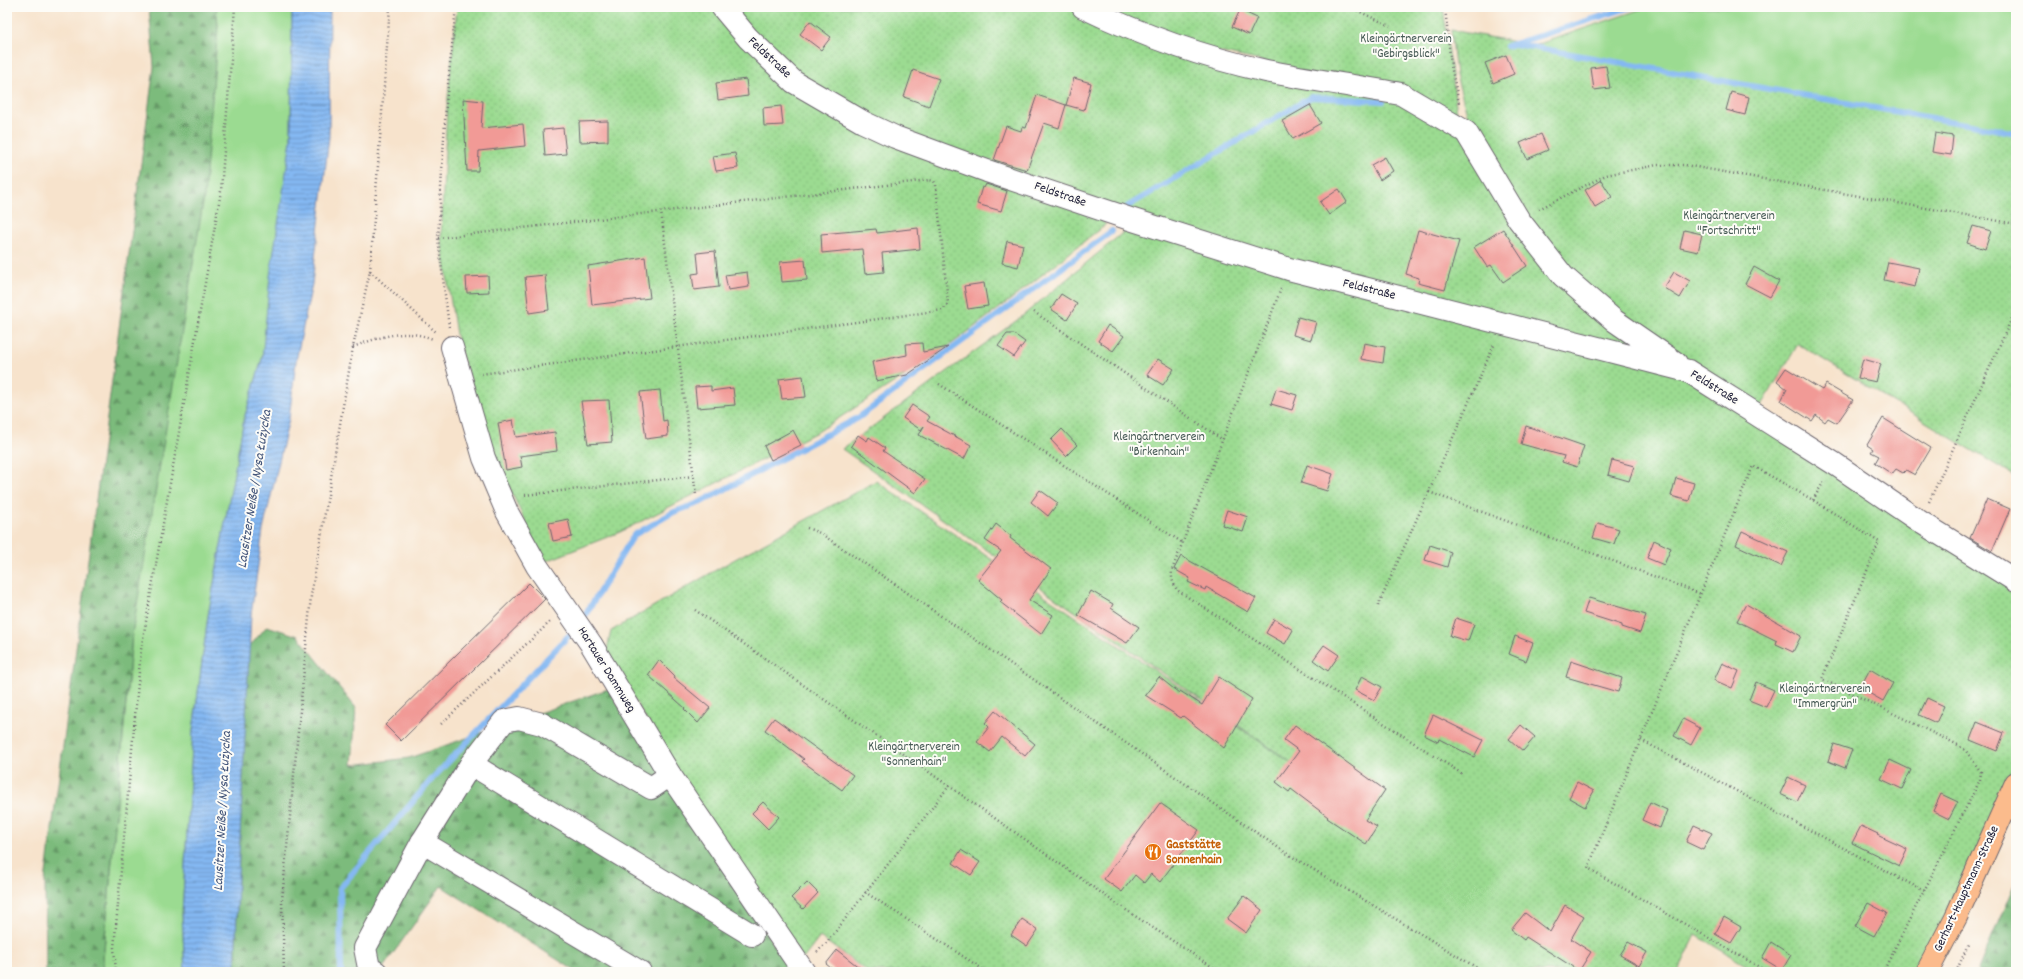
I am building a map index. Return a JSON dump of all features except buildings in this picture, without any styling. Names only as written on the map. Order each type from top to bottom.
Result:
[{"type":"main road","name":"Gerhart-Hauptmann-Straße","points":[[1927,972],[1956,916],[2016,783]]},
{"type":"street","name":"Feldstraße","points":[[722,7],[748,38],[794,82],[863,122],[895,137],[987,171],[1289,270],[1688,371],[1835,464],[1919,521],[2016,581]]},
{"type":"street","points":[[1083,7],[1111,21],[1175,45],[1266,71],[1401,94],[1466,132],[1519,220],[1563,276],[1615,322],[1688,371]]},
{"type":"street","name":"Hartauer Dammweg","points":[[452,347],[484,458],[507,512],[537,566],[574,620],[670,775],[803,970]]},
{"type":"street","points":[[376,972],[369,968],[365,948],[422,842],[471,764],[504,721],[519,718],[542,724],[651,788],[670,775]]},
{"type":"street","points":[[471,764],[752,935]]},
{"type":"street","points":[[422,842],[640,972]]},
{"type":"path","points":[[116,972],[114,948],[141,650],[221,191],[234,7]]},
{"type":"path","points":[[284,972],[282,900],[311,596],[353,347],[370,271],[390,7]]},
{"type":"path","points":[[452,347],[438,238],[446,104],[456,7]]},
{"type":"path","points":[[1350,7],[1390,26]]},
{"type":"path","points":[[1445,7],[1452,66],[1466,132]]},
{"type":"path","points":[[1519,220],[1582,186],[1606,175],[1657,165],[1685,165],[2016,224]]},
{"type":"path","points":[[438,238],[929,180],[934,181],[936,185],[948,304],[946,309],[461,377]]},
{"type":"path","points":[[660,211],[696,495]]},
{"type":"path","points":[[1289,270],[1171,576],[1177,590],[1464,775]]},
{"type":"path","points":[[370,271],[452,347]]},
{"type":"path","points":[[1919,521],[1952,453],[2016,309]]},
{"type":"path","points":[[1034,312],[1223,440]]},
{"type":"path","points":[[1378,606],[1503,324]]},
{"type":"path","points":[[353,347],[381,336],[403,334],[430,338],[452,347]]},
{"type":"path","points":[[939,384],[1183,543]]},
{"type":"path","points":[[1768,972],[1588,868],[1753,466],[1813,500],[1879,542],[1822,679],[1958,745],[1966,751],[1981,772],[1980,780],[1883,972]]},
{"type":"path","points":[[525,495],[694,476]]},
{"type":"path","points":[[1429,492],[1701,594]]},
{"type":"path","points":[[807,528],[846,550],[1286,853],[1484,972]]},
{"type":"path","points":[[695,610],[1117,904],[1220,972]]},
{"type":"path","points":[[441,724],[574,620]]},
{"type":"path","points":[[1641,740],[1924,891]]},
{"type":"path","points":[[803,970],[828,941],[949,786]]},
{"type":"path","points":[[865,892],[987,972]]},
{"type":"green space","points":[[149,7],[216,7],[218,26],[204,197],[132,635],[102,972],[46,972],[45,881],[154,67]]},
{"type":"green space","points":[[216,7],[292,7],[291,140],[262,359],[244,419],[208,616],[193,731],[182,914],[185,972],[102,972],[132,635],[218,26]]},
{"type":"green space","points":[[457,7],[717,7],[801,91],[1092,214],[1106,224],[1014,297],[938,354],[819,431],[620,532],[544,562],[496,459],[457,341],[441,238],[447,107]]},
{"type":"green space","points":[[728,7],[1069,7],[1184,51],[1403,99],[1462,136],[1515,222],[1667,363],[1284,264],[897,133],[808,86]]},
{"type":"green space","name":"Kleingärtnerverein \"Gebirgsblick\"","points":[[1092,7],[1443,7],[1458,120],[1271,63],[1186,45]]},
{"type":"green space","points":[[1647,7],[2007,7],[2016,9],[2016,134],[1533,46]]},
{"type":"green space","name":"Kleingärtnerverein \"Fortschritt\"","points":[[1451,30],[2016,134],[2016,477],[1798,344],[1758,412],[1568,274],[1520,214],[1470,124],[1456,75]]},
{"type":"green space","points":[[1132,225],[1686,376],[2016,589],[2016,767],[1952,913],[1918,972],[1757,972],[1696,935],[1678,972],[868,972],[820,937],[803,959],[676,768],[606,654],[611,631],[728,563],[876,481],[1315,779],[842,449],[1020,318]]},
{"type":"green space","points":[[267,626],[298,636],[356,708],[352,765],[409,758],[608,689],[792,972],[577,972],[441,886],[380,972],[235,972],[249,647]]},
{"type":"green space","points":[[2016,880],[2016,972],[1977,972]]},
{"type":"water","name":"Lausitzer Neiße / Nysa Łużycka","points":[[292,7],[330,7],[329,137],[312,284],[296,361],[289,419],[263,530],[251,615],[238,876],[235,972],[185,972],[182,914],[193,731],[208,616],[244,419],[262,359],[270,276],[291,140]]},
{"type":"waterway","points":[[1507,46],[1631,7]]},
{"type":"waterway","points":[[1515,44],[2016,133]]},
{"type":"waterway","points":[[1128,206],[1311,97],[1383,101]]},
{"type":"waterway","points":[[581,622],[634,535],[674,512],[699,503],[858,418],[1112,231]]},
{"type":"waterway","points":[[341,972],[340,888],[432,779],[575,629]]},
{"type":"place","name":"Gaststätte Sonnenhain","points":[[1153,852]]},
{"type":"park label","name":"Kleingärtnerverein \"Birkenhain\"","points":[[1159,444]]},
{"type":"park label","name":"Kleingärtnerverein \"Immergrün\"","points":[[1825,696]]},
{"type":"park label","name":"Kleingärtnerverein \"Sonnenhain\"","points":[[914,754]]}]
